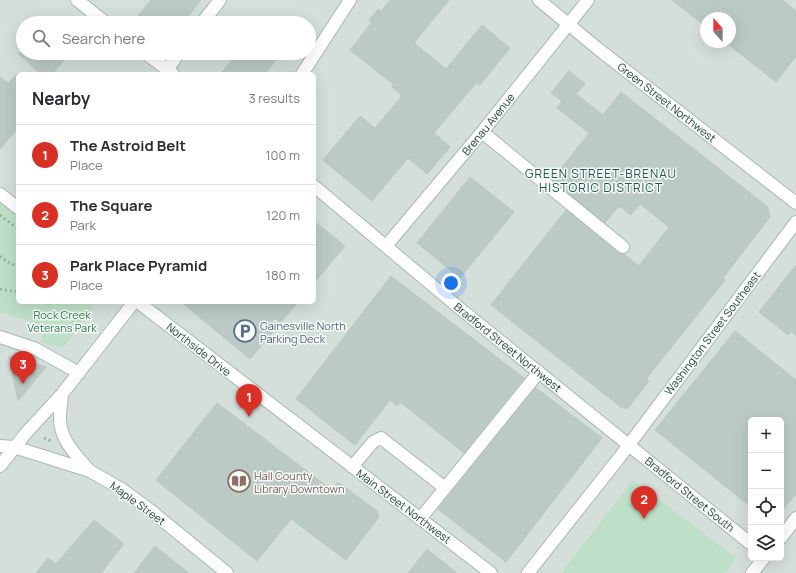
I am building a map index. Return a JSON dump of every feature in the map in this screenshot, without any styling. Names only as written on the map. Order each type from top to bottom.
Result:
[{"type":"street","points":[[76,0],[97,16]]},
{"type":"street","points":[[207,16],[220,0]]},
{"type":"street","points":[[316,52],[350,0]]},
{"type":"street","name":"Green Street Northwest","points":[[539,0],[568,25],[796,203]]},
{"type":"street","name":"Brenau Avenue","points":[[386,246],[482,132],[588,0]]},
{"type":"street","points":[[155,60],[170,72],[176,60]]},
{"type":"street","points":[[303,72],[311,60]]},
{"type":"street","points":[[482,132],[623,246]]},
{"type":"street","name":"Bradford Street Northwest","points":[[316,188],[539,372],[629,444]]},
{"type":"street","points":[[0,194],[16,206]]},
{"type":"street","name":"Washington Street Southeast","points":[[528,573],[629,444],[796,222]]},
{"type":"street","points":[[0,466],[14,447],[62,394],[132,304]]},
{"type":"street","name":"Northside Drive","points":[[141,304],[260,396]]},
{"type":"street","points":[[0,337],[36,348],[78,373]]},
{"type":"street","points":[[420,519],[539,372]]},
{"type":"street","points":[[62,394],[60,416],[65,441],[90,471]]},
{"type":"street","name":"Main Street Northwest","points":[[260,396],[491,573]]},
{"type":"street","points":[[352,467],[373,442],[380,438],[445,488]]},
{"type":"street","name":"Bradford Street South","points":[[629,444],[748,542]]},
{"type":"street","name":"Maple Street","points":[[0,446],[14,447],[90,471],[123,490],[150,510],[227,573]]},
{"type":"street","points":[[784,534],[796,518]]},
{"type":"street","points":[[752,573],[762,561]]},
{"type":"path","points":[[0,215],[16,227]]},
{"type":"path","points":[[0,256],[16,266]]},
{"type":"path","points":[[0,289],[16,292]]},
{"type":"path","points":[[44,438],[51,441],[47,445]]},
{"type":"shaded area","points":[[0,0],[796,0],[796,573],[0,573],[0,313],[45,326],[64,348],[96,304],[316,304],[316,72],[16,72],[16,206],[0,194]]},
{"type":"green space","name":"Rock Creek Veterans Park","points":[[0,194],[16,206],[16,304],[96,304],[64,348],[41,342],[45,326],[0,313]]},
{"type":"green space","points":[[633,480],[736,558],[725,573],[561,573]]},
{"type":"building","points":[[151,0],[201,0],[188,16],[138,16]]},
{"type":"building","points":[[390,0],[449,0],[414,43],[446,69],[482,25],[510,48],[480,85],[476,83],[434,133],[450,147],[427,174],[408,158],[372,201],[323,160],[360,116],[375,128],[402,96],[392,87],[394,85],[350,50],[372,22],[369,20],[378,9],[381,11]]},
{"type":"building","points":[[672,0],[783,0],[796,11],[796,56],[776,82],[733,48],[736,48],[736,12],[700,12],[700,22]]},
{"type":"building","points":[[26,60],[65,60],[54,72],[39,72]]},
{"type":"building","points":[[232,60],[276,60],[267,72],[223,72]]},
{"type":"building","points":[[569,71],[585,84],[576,94],[603,115],[621,92],[768,207],[770,217],[723,278],[725,280],[646,379],[649,381],[628,408],[622,408],[491,305],[566,210],[618,253],[624,254],[639,266],[669,227],[640,204],[631,215],[619,206],[605,223],[552,180],[589,133],[557,108],[562,101],[551,93]]},
{"type":"building","points":[[16,75],[16,130],[0,149],[0,77],[8,83]]},
{"type":"building","points":[[470,177],[514,212],[460,278],[417,243]]},
{"type":"building","points":[[316,223],[345,246],[316,281]]},
{"type":"building","points":[[796,265],[796,336],[791,331],[788,335],[759,312]]},
{"type":"building","points":[[391,276],[524,378],[464,453],[400,402],[397,406],[390,400],[355,445],[296,399]]},
{"type":"building","name":"Gainesville North Parking Deck","points":[[183,304],[296,304],[250,359]]},
{"type":"building","points":[[735,331],[796,380],[796,494],[784,508],[784,417],[748,417],[748,505],[655,430]]},
{"type":"building","points":[[9,356],[46,367],[18,401]]},
{"type":"building","points":[[536,388],[602,438],[506,562],[438,509]]},
{"type":"building","name":"Hall County Library Downtown","points":[[217,403],[332,490],[338,482],[377,511],[379,517],[346,560],[291,519],[257,561],[156,480]]},
{"type":"building","points":[[94,520],[124,544],[101,573],[36,573],[48,558],[56,564]]},
{"type":"building","points":[[155,546],[189,573],[134,573]]},
{"type":"building","points":[[427,549],[457,573],[408,573]]},
{"type":"place","name":"Gainesville North Parking Deck","points":[[245,331]]},
{"type":"place","name":"Park Place Pyramid","points":[[23,384]]},
{"type":"place","name":"The Astroid Belt","points":[[249,417]]},
{"type":"place","name":"Hall County Library Downtown","points":[[239,481]]},
{"type":"place","name":"The Square","points":[[644,519]]},
{"type":"district","name":"GREEN STREET-BRENAU HISTORIC DISTRICT","points":[[601,180]]}]
